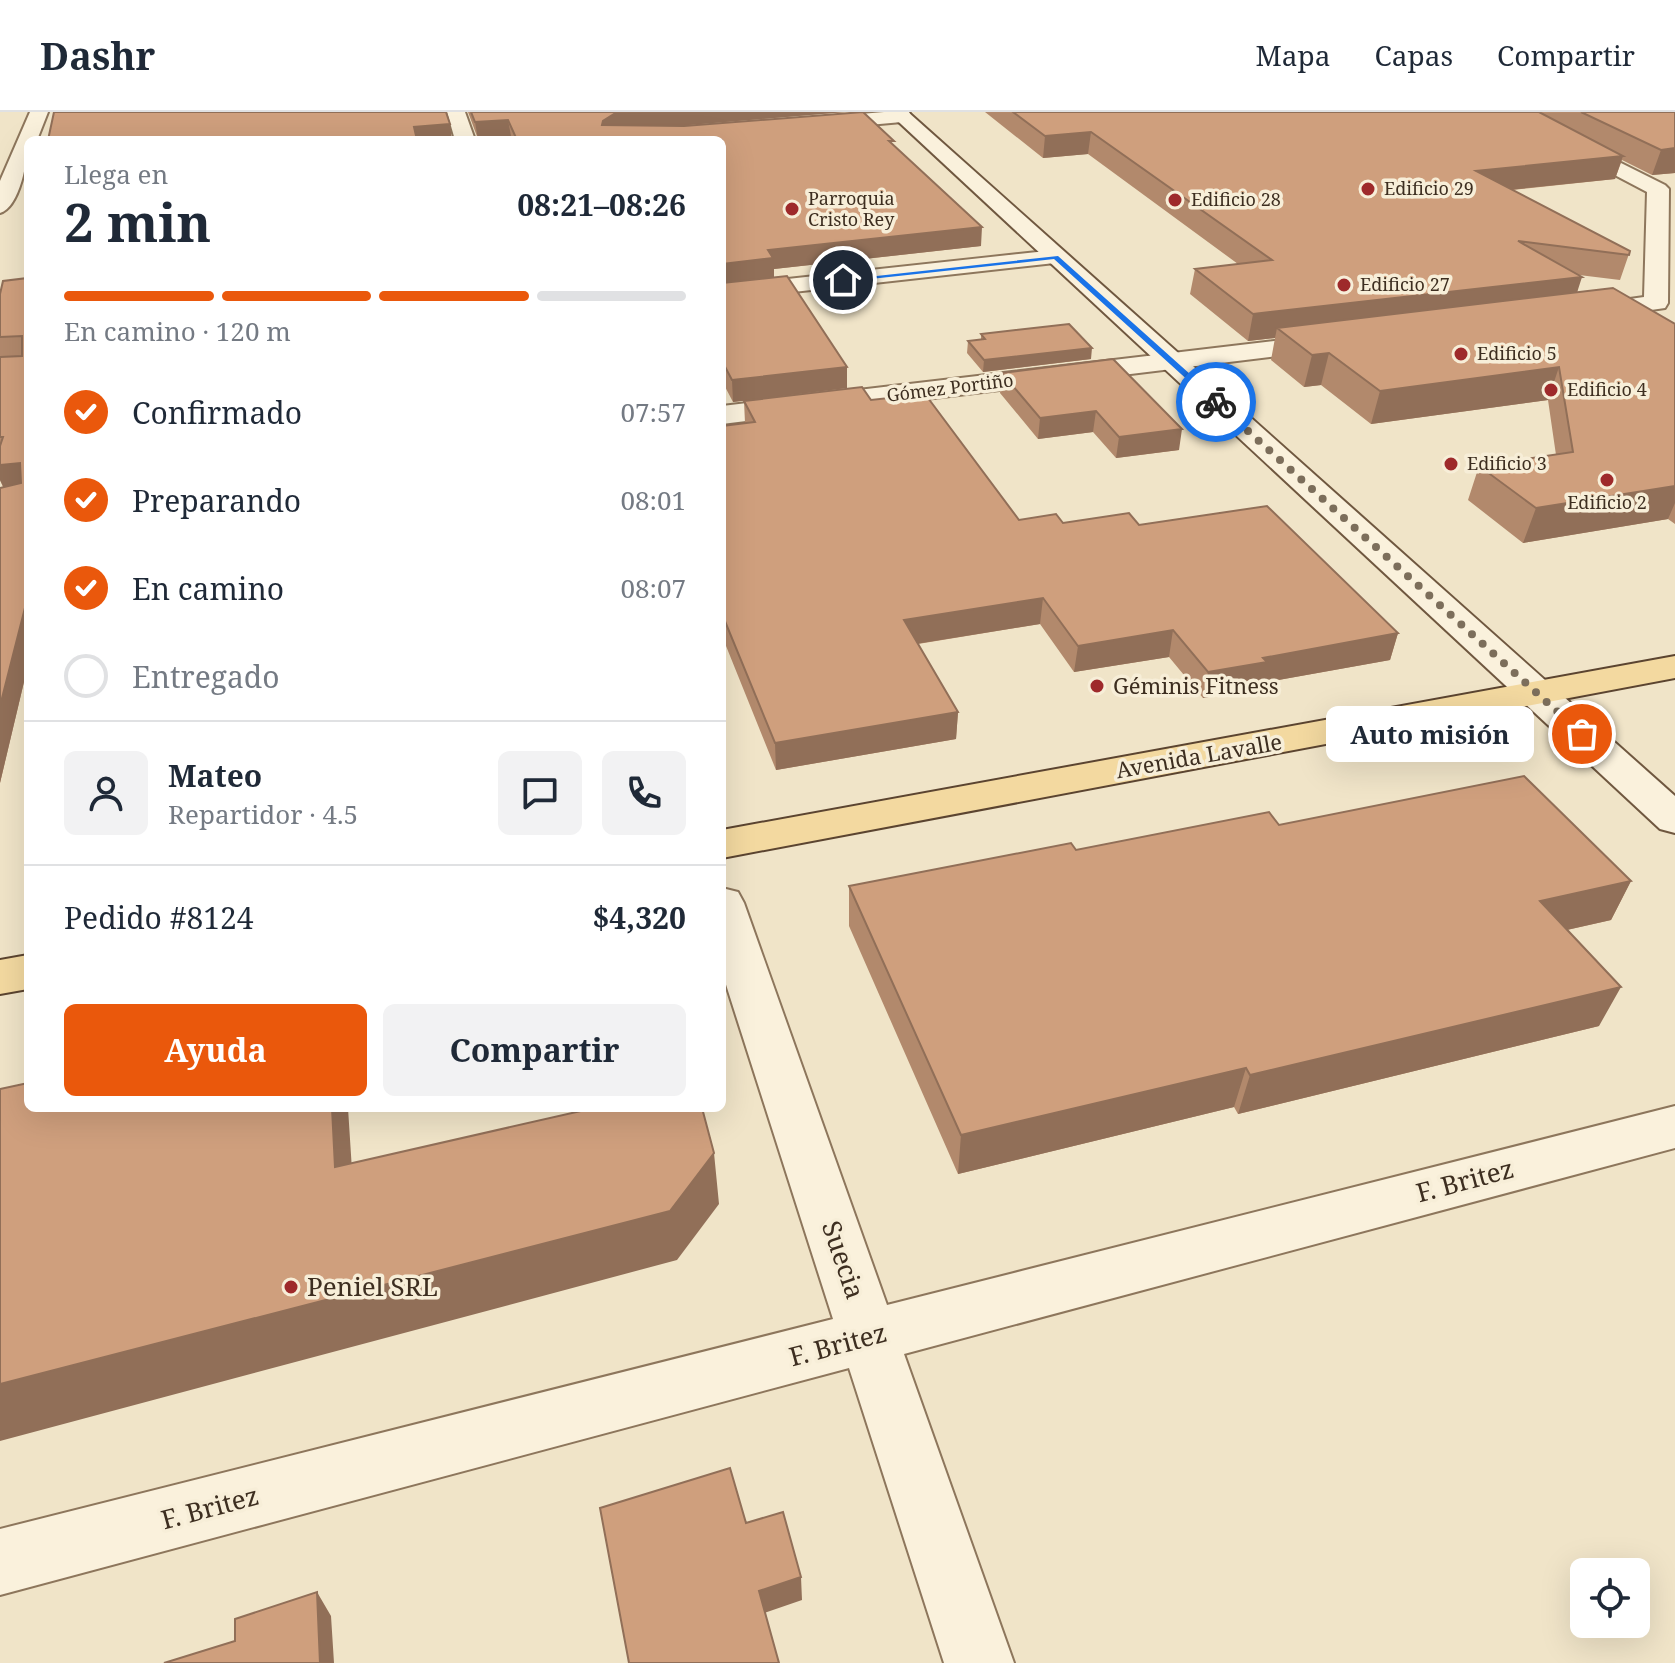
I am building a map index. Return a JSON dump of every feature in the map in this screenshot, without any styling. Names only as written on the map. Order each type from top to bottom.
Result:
[{"type":"main road","name":"Avenida Lavalle","points":[[726,843],[1675,667]]},
{"type":"main road","points":[[0,977],[24,973]]},
{"type":"street","points":[[30,136],[39,112]]},
{"type":"street","points":[[456,112],[464,136]]},
{"type":"street","points":[[1504,112],[1658,189],[1656,303],[1562,314]]},
{"type":"street","points":[[790,126],[900,114],[1675,819]]},
{"type":"street","points":[[9,194],[24,153]]},
{"type":"street","points":[[726,293],[1056,257]]},
{"type":"street","name":"Gómez Portiño","points":[[726,415],[1359,339]]},
{"type":"street","name":"Suecia","points":[[726,915],[979,1663]]},
{"type":"street","name":"F. Britez","points":[[0,1562],[1675,1127]]},
{"type":"building","points":[[54,112],[446,112],[450,124],[414,127],[416,136],[49,136]]},
{"type":"building","points":[[471,112],[642,112],[614,114],[602,125],[684,126],[863,112],[894,141],[889,141],[982,227],[768,250],[773,258],[726,264],[726,136],[515,136],[508,120],[475,122]]},
{"type":"building","points":[[1013,112],[1539,112],[1623,156],[1476,171],[1630,251],[1629,255],[1518,241],[1582,277],[1253,314],[1195,269],[1272,260],[1091,132],[1045,136]]},
{"type":"building","points":[[1581,112],[1675,112],[1675,148],[1661,150]]},
{"type":"building","points":[[787,276],[847,367],[732,380],[726,369],[726,283]]},
{"type":"building","points":[[24,278],[24,612],[0,706],[0,488],[21,483],[20,463],[0,465],[3,437],[0,437],[0,357],[22,356],[22,336],[0,337],[3,281]]},
{"type":"building","points":[[1613,288],[1675,324],[1675,486],[1536,508],[1479,466],[1573,452],[1559,367],[1380,391],[1329,353],[1312,355],[1277,328]]},
{"type":"building","points":[[1069,324],[1092,348],[984,360],[968,341],[985,339],[981,334]]},
{"type":"building","points":[[1113,359],[1182,429],[1119,437],[1096,411],[1040,418],[1002,373]]},
{"type":"building","points":[[862,387],[871,400],[925,394],[1019,520],[1056,514],[1063,523],[1129,513],[1139,525],[1267,506],[1398,633],[1263,658],[1267,662],[1208,672],[1173,630],[1078,646],[1043,598],[904,620],[958,712],[775,743],[726,624],[726,426],[755,422],[744,401]]},
{"type":"building","points":[[1524,776],[1631,881],[1540,901],[1621,987],[1250,1075],[1246,1068],[961,1135],[849,886],[1071,843],[1076,850],[1269,812],[1279,825]]},
{"type":"building","name":"Peniel SRL","points":[[24,1084],[24,1112],[332,1112],[335,1167],[576,1112],[703,1112],[714,1153],[670,1211],[0,1384],[0,1089]]},
{"type":"building","points":[[730,1468],[746,1523],[783,1512],[801,1577],[759,1591],[779,1663],[629,1663],[600,1508]]},
{"type":"building","points":[[317,1592],[320,1663],[164,1663],[235,1641],[235,1619]]},
{"type":"way so far","points":[[1216,402],[1582,734]]},
{"type":"place","name":"Edificio 29","points":[[1368,189]]},
{"type":"place","name":"Edificio 28","points":[[1175,200]]},
{"type":"place","name":"Parroquia Cristo Rey","points":[[792,209]]},
{"type":"place","name":"Edificio 27","points":[[1344,285]]},
{"type":"place","name":"Edificio 5","points":[[1461,354]]},
{"type":"place","name":"Edificio 4","points":[[1551,390]]},
{"type":"place","name":"Edificio 3","points":[[1451,464]]},
{"type":"place","name":"Edificio 2","points":[[1607,480]]},
{"type":"place","name":"Géminis Fitness","points":[[1097,686]]},
{"type":"place","name":"Auto misión","points":[[1582,734]]},
{"type":"place","name":"Peniel SRL","points":[[291,1287]]},
{"type":"route","points":[[843,280],[1056,257],[1216,402]]}]
